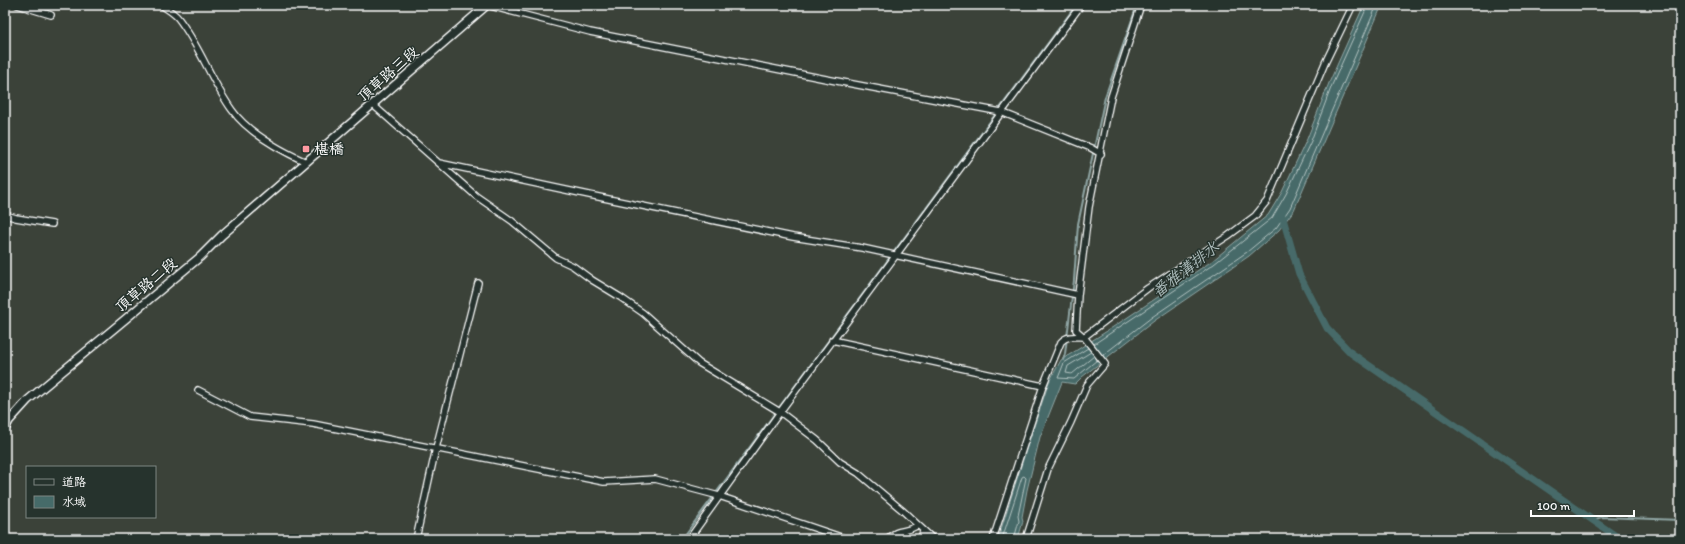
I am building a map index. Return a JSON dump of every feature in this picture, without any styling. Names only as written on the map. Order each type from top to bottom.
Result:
[{"type":"street","points":[[18,5],[50,15]]},
{"type":"street","points":[[162,5],[178,17],[203,58],[220,92],[233,112],[247,126],[279,150],[306,162]]},
{"type":"street","points":[[487,5],[590,32],[1001,112],[1091,148],[1099,153]]},
{"type":"street","name":"頂草路三段","points":[[306,162],[487,5]]},
{"type":"street","points":[[1072,5],[1081,6]]},
{"type":"street","points":[[1026,539],[1048,469],[1087,385],[1105,364],[1084,337],[1076,330],[1074,294],[1099,153],[1111,97],[1141,5]]},
{"type":"street","points":[[993,539],[1043,386],[1061,342],[1064,339],[1072,337],[1084,337],[1148,288],[1228,236],[1255,216],[1267,201],[1325,63],[1353,5]]},
{"type":"street","points":[[689,539],[832,340],[1081,6]]},
{"type":"street","points":[[372,104],[476,196],[512,222],[556,258],[573,266],[643,313],[699,363],[780,412],[817,440],[840,462],[858,473],[902,510],[932,539]]},
{"type":"street","name":"頂草路二段","points":[[5,429],[28,400],[200,257],[222,235],[306,162]]},
{"type":"street","points":[[438,163],[794,237],[896,255],[1074,294]]},
{"type":"street","points":[[5,215],[52,224]]},
{"type":"street","points":[[416,539],[436,448],[478,283]]},
{"type":"street","points":[[832,340],[1043,386]]},
{"type":"street","points":[[198,390],[250,417],[313,424],[604,482],[655,479],[719,496],[847,539]]},
{"type":"street","points":[[887,539],[896,531],[912,530],[918,525]]},
{"type":"street","points":[[921,539],[923,531]]},
{"type":"water","points":[[1364,5],[1382,5],[1294,210],[1279,230],[1249,256],[1154,321],[1075,384],[1062,382],[1040,437],[1027,490],[1022,517],[1023,521],[1018,539],[998,539],[1049,382],[1061,360],[1212,261],[1268,215],[1282,192],[1307,139],[1329,83]]},
{"type":"waterway","points":[[682,539],[1076,5]]},
{"type":"waterway","points":[[1063,360],[1074,280],[1078,224],[1105,97],[1137,5]]},
{"type":"waterway","points":[[1282,215],[1299,274],[1327,328],[1351,353],[1620,539]]},
{"type":"waterway","points":[[1592,520],[1602,517],[1680,520]]},
{"type":"place","name":"椹橋","points":[[306,149]]},
{"type":"water label","name":"番雅溝排水","points":[[1185,269]]}]
